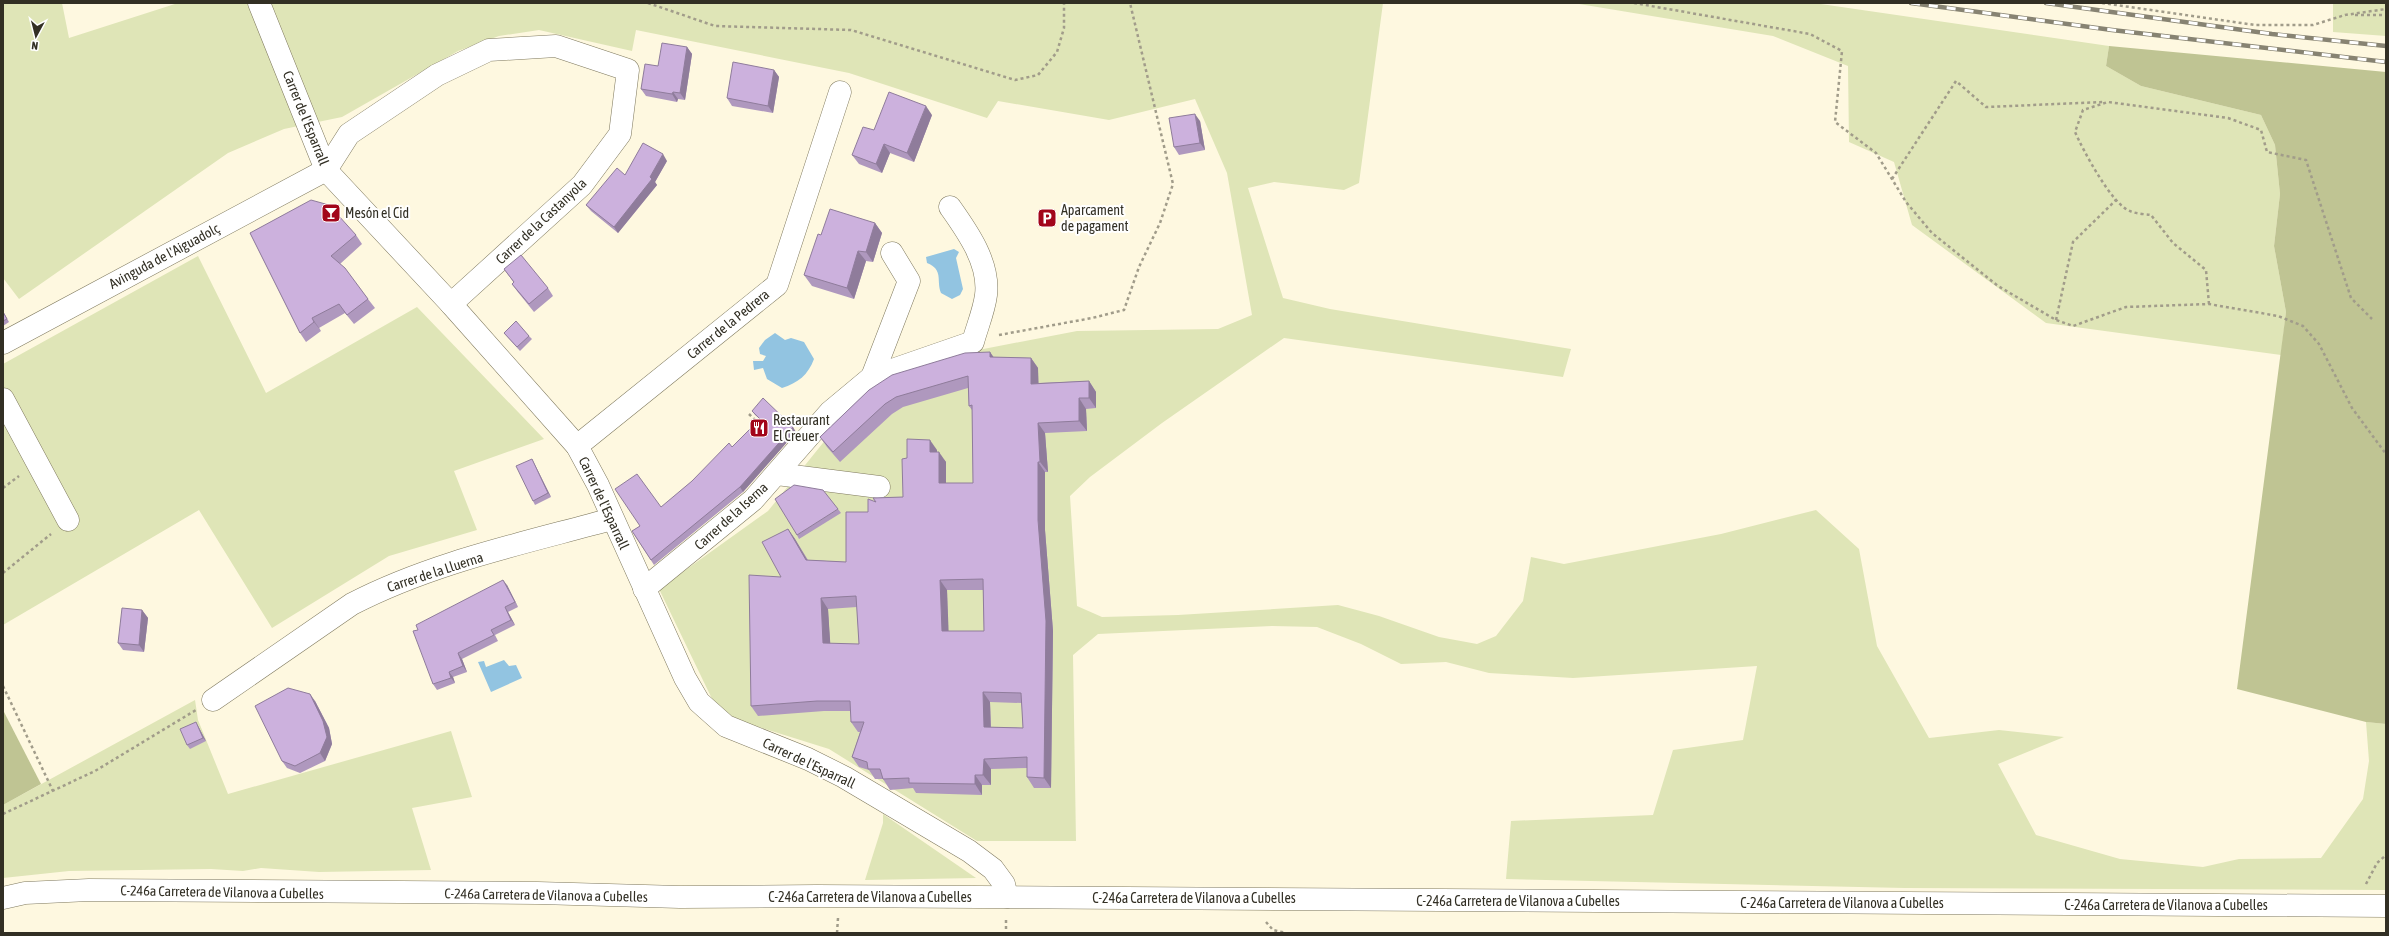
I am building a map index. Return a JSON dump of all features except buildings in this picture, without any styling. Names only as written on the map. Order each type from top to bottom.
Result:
[{"type":"street","name":"Carrer de l'Esparrall","points":[[259,3],[326,170],[451,304],[577,446],[598,485],[612,519],[685,678],[699,702],[712,716],[726,726],[808,759],[844,777],[969,851],[994,869],[1004,884],[1007,897]]},
{"type":"street","name":"Carrer de la Castanyola","points":[[326,170],[349,134],[437,75],[489,50],[556,46],[628,70],[620,134],[582,185],[451,304]]},
{"type":"street","name":"Carrer de la Pedrera","points":[[577,446],[776,285],[840,92]]},
{"type":"street","name":"Avinguda de l'Aiguadolç","points":[[3,343],[326,170]]},
{"type":"street","points":[[950,207],[966,229],[978,254],[986,280],[984,307],[973,342]]},
{"type":"street","points":[[872,377],[909,281],[892,253]]},
{"type":"street","name":"Carrer de la Iserna","points":[[644,589],[754,500],[830,412],[872,377],[973,342]]},
{"type":"street","points":[[3,399],[68,520]]},
{"type":"street","points":[[777,474],[879,487]]},
{"type":"street","name":"Carrer de la Lluerna","points":[[213,700],[352,604],[377,591],[426,572],[612,519]]},
{"type":"street","name":"C-246a Carretera de Vilanova a Cubelles","points":[[3,898],[25,893],[89,890],[538,893],[680,897],[1007,897],[2386,906]]},
{"type":"path","points":[[648,3],[715,26],[851,30],[1015,80],[1038,75],[1058,52],[1064,28],[1064,3]]},
{"type":"path","points":[[973,342],[1011,332],[1092,318],[1124,310],[1140,267],[1160,223],[1173,184],[1130,3]]},
{"type":"path","points":[[1634,3],[1810,34],[1842,51],[1835,122],[1876,153],[1906,202],[1932,233],[1998,286],[2056,320],[2074,326],[2126,307],[2209,304],[2278,316],[2303,326],[2319,344],[2352,408],[2386,454]]},
{"type":"path","points":[[2102,3],[2255,25],[2313,25],[2345,15],[2386,9]]},
{"type":"path","points":[[2345,15],[2386,14]]},
{"type":"path","points":[[1892,179],[1956,81],[1986,107],[2108,102],[2228,118],[2261,130],[2267,152],[2306,160],[2351,298],[2372,319]]},
{"type":"path","points":[[2108,102],[2083,110],[2075,132],[2087,158],[2116,200],[2129,211],[2151,215],[2173,243],[2206,270],[2209,304]]},
{"type":"path","points":[[2056,320],[2073,242],[2116,200]]},
{"type":"path","points":[[749,414],[760,425]]},
{"type":"path","points":[[3,573],[68,520]]},
{"type":"path","points":[[3,686],[53,791]]},
{"type":"path","points":[[3,814],[95,771],[213,700]]},
{"type":"path","points":[[2354,906],[2377,862],[2386,855]]},
{"type":"green space","points":[[3,3],[62,3],[69,38],[178,3],[1383,3],[1359,183],[1344,190],[1274,182],[1248,188],[1283,298],[1330,309],[1571,349],[1563,377],[1284,338],[1162,423],[1090,477],[1070,496],[1077,606],[1102,617],[1178,615],[1338,605],[1379,616],[1439,637],[1477,644],[1496,636],[1523,601],[1531,557],[1564,564],[1721,534],[1816,510],[1859,549],[1877,646],[1929,738],[1999,730],[2064,737],[1998,764],[2036,835],[2120,859],[2203,867],[2239,859],[2321,858],[2363,799],[2369,761],[2366,722],[2386,724],[2386,890],[1905,888],[1506,879],[1511,821],[1653,815],[1673,750],[1743,740],[1757,666],[1573,678],[1489,673],[1446,662],[1401,664],[1361,644],[1317,627],[1272,626],[1098,634],[1073,655],[1076,841],[977,841],[829,749],[730,718],[714,703],[659,589],[768,511],[831,433],[968,352],[1077,331],[1218,329],[1252,315],[1227,173],[1195,99],[1109,120],[998,101],[987,118],[849,73],[636,30],[632,51],[539,30],[499,36],[458,51],[342,117],[284,129],[228,153],[19,299],[3,278]]},
{"type":"green space","points":[[1573,3],[1814,3],[2109,46],[2106,66],[2141,86],[2261,115],[2275,145],[2280,194],[2274,246],[2286,312],[2281,355],[2046,323],[1912,225],[1894,162],[1849,142],[1848,66],[1773,36]]},
{"type":"green space","points":[[2333,3],[2386,3],[2386,36],[2333,32]]},
{"type":"green space","points":[[2109,46],[2386,72],[2386,724],[2366,722],[2237,689],[2286,312],[2274,246],[2280,194],[2275,145],[2261,115],[2141,86],[2106,66]]},
{"type":"green space","points":[[198,256],[266,393],[417,307],[544,439],[454,471],[477,530],[389,556],[272,628],[199,510],[3,625],[3,364]]},
{"type":"green space","points":[[195,700],[198,720],[228,794],[451,731],[472,797],[412,808],[431,870],[319,872],[261,868],[243,871],[211,869],[69,871],[3,878],[3,805]]},
{"type":"green space","points":[[3,710],[41,784],[3,805]]},
{"type":"green space","points":[[883,814],[976,878],[865,880],[883,823]]},
{"type":"water","points":[[954,249],[959,252],[956,258],[963,289],[960,295],[952,299],[941,293],[938,272],[927,263],[926,257]]},
{"type":"water","points":[[775,333],[785,340],[791,338],[804,342],[814,359],[809,370],[802,378],[793,384],[782,388],[767,379],[763,368],[754,370],[753,361],[763,361],[766,356],[760,354],[759,348],[765,340]]},
{"type":"water","points":[[504,660],[509,666],[516,665],[522,678],[491,692],[478,662],[484,661],[486,667]]},
{"type":"railway","points":[[1911,3],[2112,30],[2386,62]]},
{"type":"railway","points":[[2046,3],[2272,34],[2386,46]]},
{"type":"place","name":"Mesón el Cid","points":[[331,213]]},
{"type":"place","name":"Aparcament de pagament","points":[[1047,218]]},
{"type":"place","name":"Restaurant El Creuer","points":[[759,428]]}]
